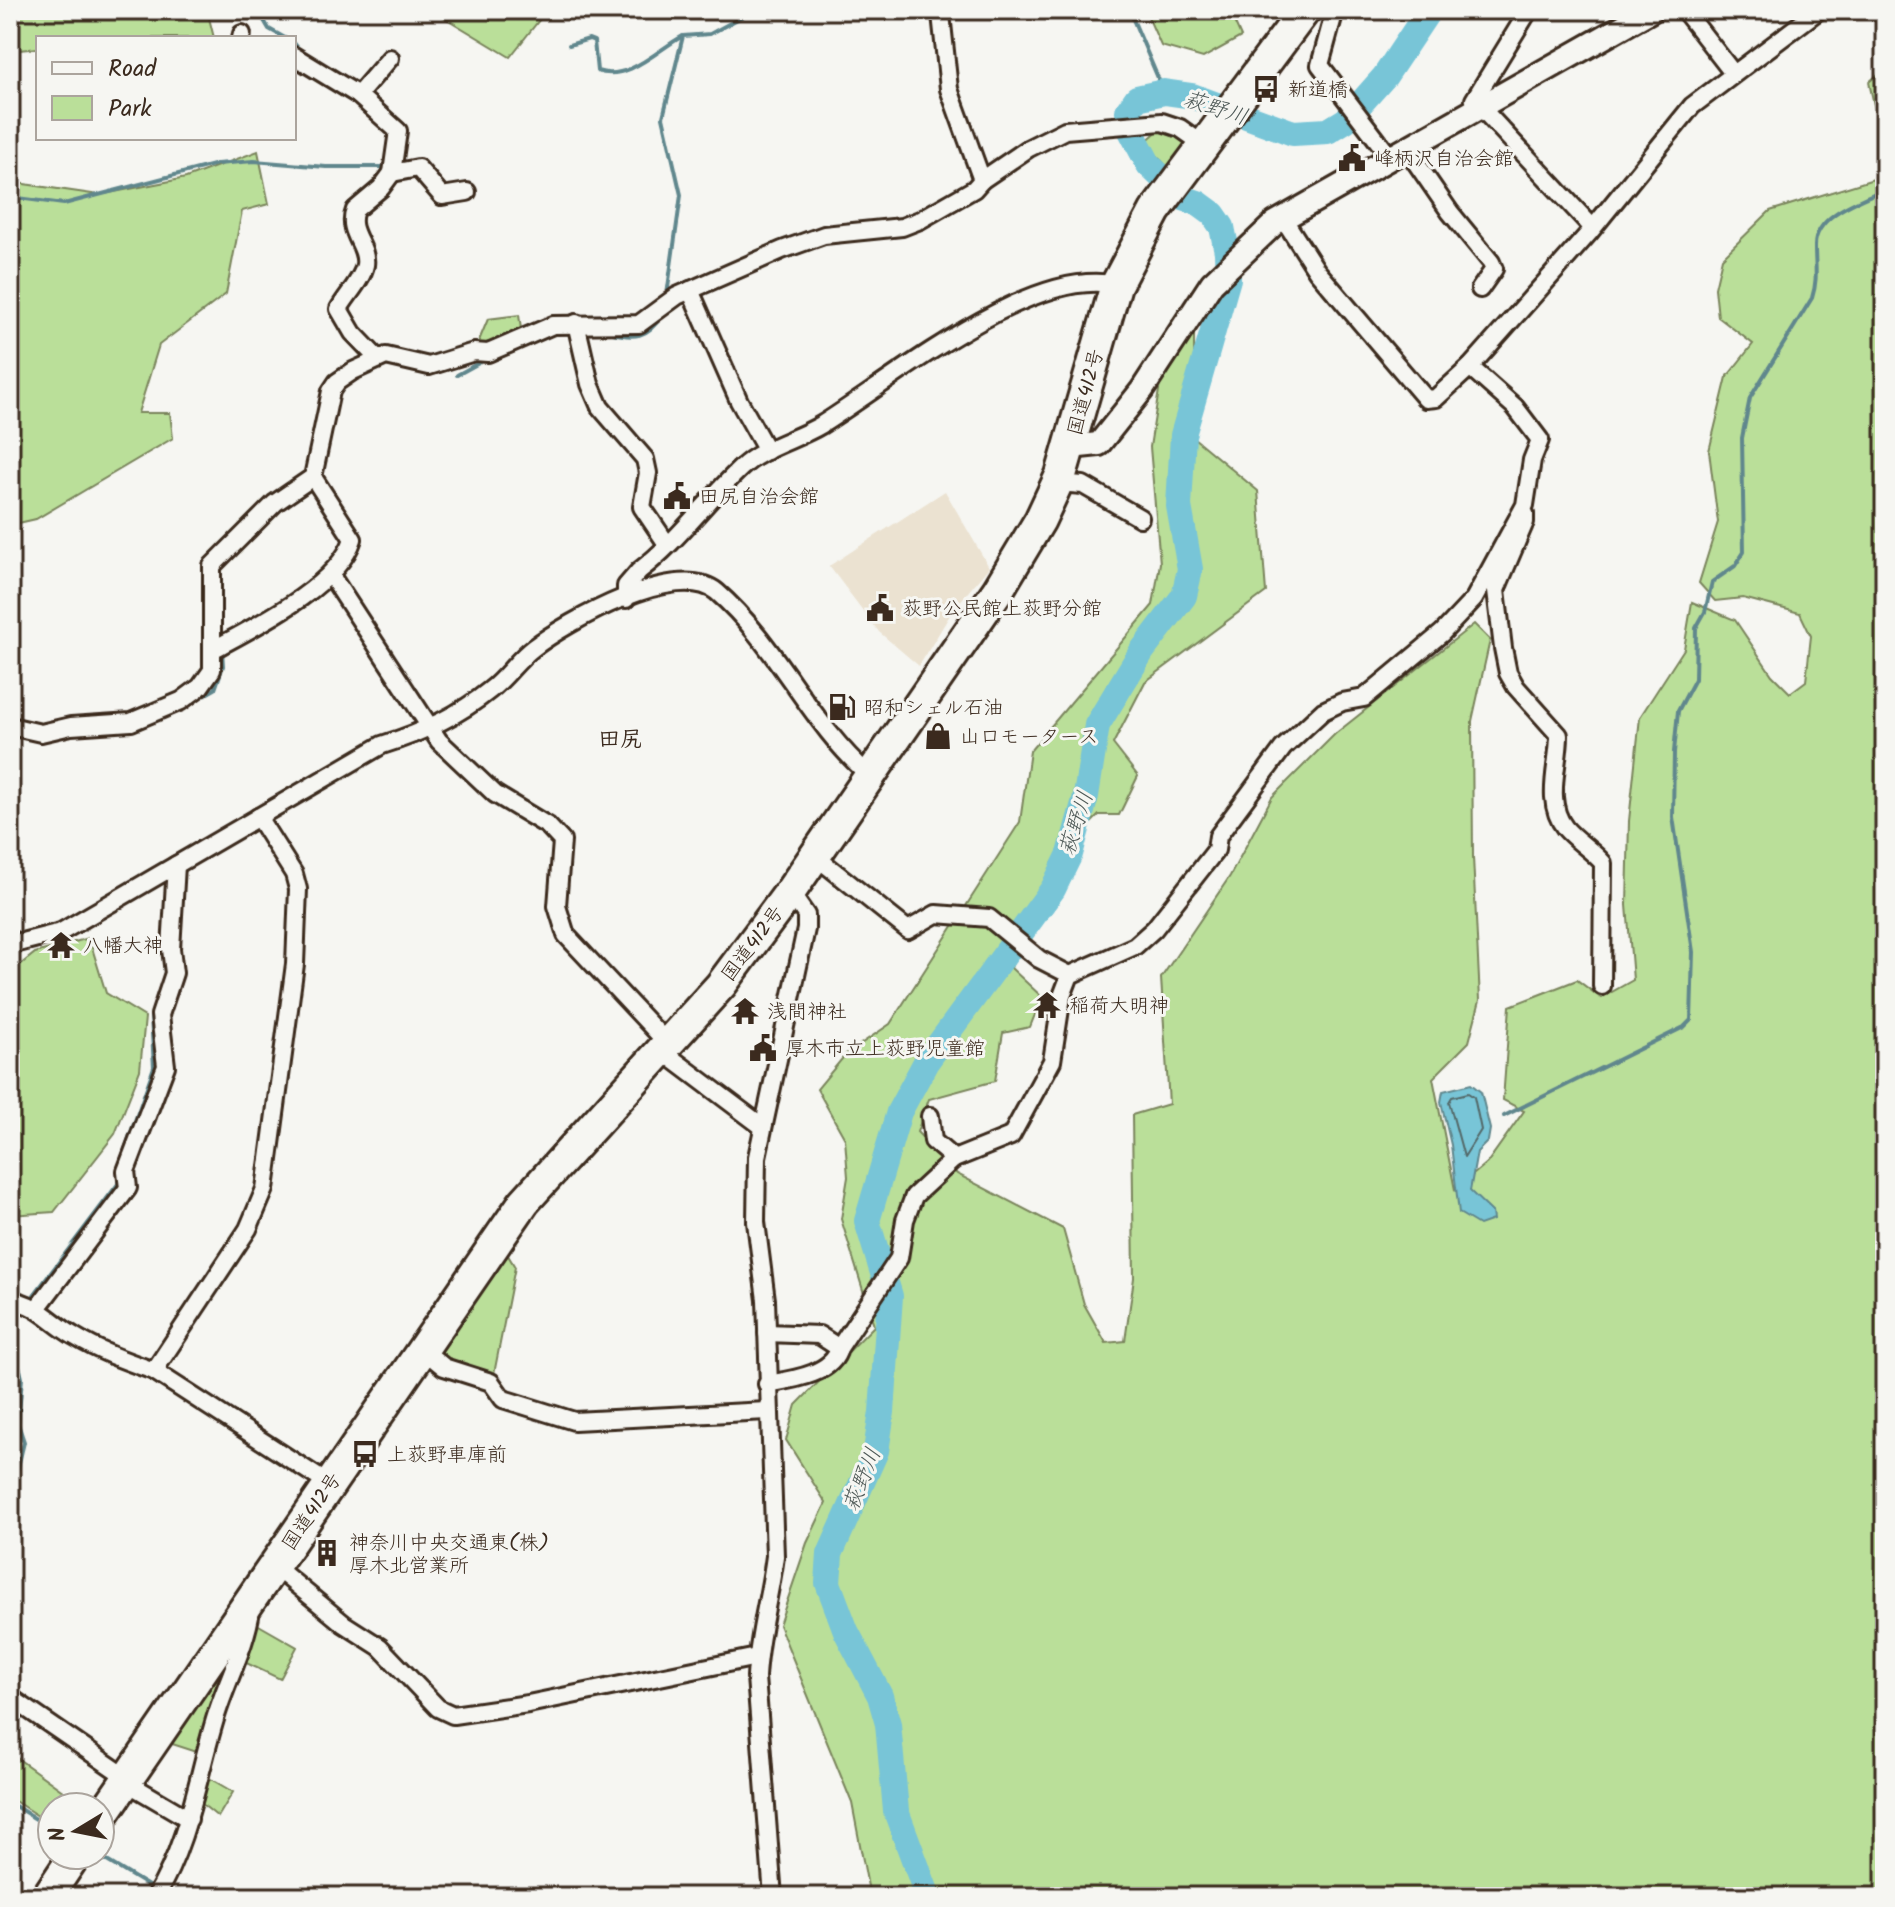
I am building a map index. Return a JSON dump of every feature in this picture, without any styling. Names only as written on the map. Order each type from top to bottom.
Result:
[{"type":"highway","name":"国道412号","points":[[116,1796],[422,1349],[547,1174],[721,985],[790,892],[998,590],[1057,483],[1116,285],[1155,211],[1305,10]]},
{"type":"highway","points":[[47,1897],[64,1871]]},
{"type":"street","points":[[1335,10],[1320,65],[1364,124],[1398,153],[1491,262],[1494,269],[1480,289]]},
{"type":"street","points":[[1529,10],[1474,100],[1592,227]]},
{"type":"street","points":[[1070,447],[1099,444],[1142,390],[1212,283],[1230,262],[1283,218],[1652,10]]},
{"type":"street","points":[[1684,10],[1733,73]]},
{"type":"street","points":[[1283,218],[1317,271],[1426,399],[1436,398],[1470,367],[1692,106],[1819,10]]},
{"type":"street","points":[[941,14],[949,89],[982,180]]},
{"type":"street","points":[[296,57],[358,95],[398,131],[392,173],[381,188],[355,210],[352,229],[365,260],[364,270],[339,309],[353,333],[378,359]]},
{"type":"street","points":[[358,95],[390,58]]},
{"type":"street","points":[[219,646],[265,621],[330,574],[353,539],[316,482],[331,391],[345,376],[378,359],[386,356],[429,366],[474,352],[488,353],[553,325],[578,329],[639,324],[676,299],[824,235],[902,227],[974,189],[982,180],[1029,148],[1065,130],[1162,122],[1210,137]]},
{"type":"street","points":[[392,173],[418,168],[442,196],[467,192]]},
{"type":"street","points":[[626,599],[626,586],[742,467],[832,418],[981,320],[1055,290],[1098,281],[1116,285]]},
{"type":"street","points":[[676,299],[767,451]]},
{"type":"street","points":[[578,329],[590,384],[600,407],[645,459],[648,473],[642,507],[667,544]]},
{"type":"street","points":[[1470,367],[1515,407],[1539,434],[1525,505],[1525,522],[1496,590],[1501,605],[1503,648],[1508,673],[1516,687],[1559,735],[1559,757],[1551,789],[1564,827],[1603,863],[1602,986]]},
{"type":"street","points":[[10,726],[41,733],[71,726],[131,722],[181,701],[200,687],[212,670],[219,646],[212,566],[275,503],[316,482]]},
{"type":"street","points":[[1057,483],[1083,485],[1125,504],[1140,518]]},
{"type":"street","points":[[767,1384],[828,1366],[837,1358],[839,1348],[899,1258],[905,1220],[914,1196],[954,1159],[1011,1136],[1052,1061],[1062,996],[1070,975],[1135,946],[1154,929],[1216,850],[1218,836],[1283,748],[1323,711],[1342,702],[1364,698],[1461,614],[1474,599],[1525,505]]},
{"type":"street","points":[[330,574],[439,741],[495,794],[555,831],[562,841],[559,921],[566,935],[665,1048],[763,1127]]},
{"type":"street","points":[[13,946],[61,932],[382,745],[431,728],[491,690],[547,638],[626,599],[673,582],[692,582],[713,589],[869,775]]},
{"type":"street","points":[[154,1371],[248,1229],[265,1189],[295,964],[298,889],[294,874],[258,817]]},
{"type":"street","points":[[815,856],[908,930],[936,914],[989,918],[1039,959],[1070,975]]},
{"type":"street","points":[[38,1307],[128,1188],[126,1171],[166,1066],[160,1015],[174,973],[171,949],[176,865]]},
{"type":"street","points":[[773,1897],[757,1657],[774,1579],[767,1333],[754,1187],[763,1127],[806,929],[806,915],[790,892]]},
{"type":"street","points":[[930,1116],[933,1141],[954,1159]]},
{"type":"street","points":[[10,1300],[38,1307],[71,1334],[101,1351],[154,1371],[330,1485]]},
{"type":"street","points":[[767,1333],[819,1335],[839,1348]]},
{"type":"street","points":[[422,1349],[444,1367],[491,1382],[503,1399],[574,1421],[767,1411]]},
{"type":"street","points":[[274,1566],[344,1624],[380,1647],[438,1708],[453,1715],[528,1704],[757,1657]]},
{"type":"street","points":[[155,1897],[189,1819],[217,1713],[248,1632],[253,1597]]},
{"type":"street","points":[[10,1697],[119,1772],[126,1782],[189,1819]]},
{"type":"shaded area","points":[[945,491],[989,567],[953,610],[919,666],[879,632],[829,566]]},
{"type":"green space","points":[[10,10],[207,10],[214,36],[36,36],[36,48],[10,51]]},
{"type":"green space","points":[[432,10],[547,10],[510,57]]},
{"type":"green space","points":[[1145,10],[1229,10],[1241,37],[1203,58],[1161,46]]},
{"type":"green space","points":[[1885,68],[1885,155],[1869,82]]},
{"type":"green space","points":[[1161,128],[1189,144],[1169,169],[1145,142]]},
{"type":"green space","points":[[258,151],[269,204],[242,211],[226,294],[159,345],[138,413],[170,413],[173,438],[36,519],[10,525],[10,182],[99,195],[186,178]]},
{"type":"green space","points":[[1885,155],[1885,1897],[870,1897],[852,1803],[779,1625],[807,1543],[826,1503],[786,1440],[796,1405],[874,1326],[841,1219],[848,1177],[845,1139],[817,1089],[846,1054],[890,1024],[1020,822],[1030,751],[1153,605],[1160,563],[1150,447],[1162,371],[1194,330],[1194,359],[1186,389],[1194,438],[1258,491],[1266,592],[1145,682],[1113,744],[1138,776],[1119,815],[1099,815],[1053,862],[1011,968],[1042,997],[1030,1027],[1003,1033],[995,1081],[929,1099],[917,1132],[957,1174],[1063,1229],[1084,1304],[1106,1343],[1125,1341],[1134,1278],[1132,1115],[1169,1104],[1161,978],[1230,876],[1272,797],[1335,734],[1474,624],[1490,640],[1472,721],[1473,857],[1480,1000],[1469,1042],[1433,1078],[1455,1190],[1487,1163],[1524,1111],[1503,1100],[1510,1006],[1577,980],[1601,998],[1633,980],[1627,905],[1629,821],[1640,717],[1684,649],[1692,602],[1735,620],[1772,675],[1790,693],[1806,681],[1811,636],[1800,613],[1743,598],[1715,601],[1699,583],[1718,522],[1709,451],[1727,377],[1753,344],[1718,317],[1715,288],[1722,258],[1770,211],[1877,178]]},
{"type":"green space","points":[[519,315],[521,329],[495,343],[478,343],[488,319]]},
{"type":"green space","points":[[89,938],[106,993],[145,1017],[140,1070],[115,1134],[54,1212],[10,1215],[10,973],[35,953]]},
{"type":"green space","points":[[506,1252],[515,1267],[493,1379],[446,1364],[436,1352]]},
{"type":"green space","points":[[257,1624],[297,1647],[280,1679],[240,1660]]},
{"type":"green space","points":[[218,1668],[226,1675],[200,1753],[166,1742]]},
{"type":"green space","points":[[10,1753],[63,1791],[36,1791],[36,1815],[10,1798]]},
{"type":"green space","points":[[204,1775],[233,1792],[218,1817],[197,1800]]},
{"type":"water","points":[[1471,1084],[1481,1092],[1490,1129],[1488,1141],[1477,1152],[1470,1191],[1492,1212],[1493,1220],[1479,1225],[1459,1213],[1451,1145],[1441,1102],[1443,1091]]},
{"type":"waterway","points":[[258,10],[269,29],[281,36]]},
{"type":"waterway","points":[[667,295],[681,195],[663,117],[683,36],[710,34],[754,10]]},
{"type":"waterway","points":[[1129,10],[1164,92]]},
{"type":"waterway","name":"萩野川","points":[[928,1897],[896,1811],[888,1724],[880,1696],[846,1631],[828,1583],[830,1554],[876,1451],[882,1412],[890,1296],[867,1221],[899,1112],[926,1062],[1053,889],[1070,854],[1086,796],[1097,725],[1142,651],[1184,596],[1190,569],[1179,506],[1183,435],[1228,279],[1227,252],[1222,227],[1213,214],[1198,203],[1183,198],[1149,165],[1131,131],[1128,111],[1137,98],[1164,92],[1192,96],[1293,133],[1328,131],[1346,120],[1385,76],[1429,10]]},
{"type":"waterway","points":[[569,45],[589,39],[594,41],[597,71],[609,73],[632,68],[683,36]]},
{"type":"waterway","points":[[296,46],[302,53]]},
{"type":"waterway","points":[[10,197],[64,204],[217,164],[254,161],[326,167],[382,167]]},
{"type":"waterway","points":[[1504,1116],[1684,1027],[1691,1020],[1693,952],[1673,817],[1678,711],[1695,679],[1696,628],[1705,612],[1712,582],[1735,566],[1744,552],[1742,438],[1750,398],[1812,298],[1816,279],[1817,236],[1830,217],[1885,189]]},
{"type":"waterway","points":[[609,332],[640,335],[657,323],[662,315]]},
{"type":"waterway","points":[[457,375],[486,359]]},
{"type":"waterway","points":[[192,702],[215,689],[223,666],[222,649]]},
{"type":"waterway","points":[[34,1295],[118,1184],[118,1169],[154,1067],[151,1016],[165,973],[163,947]]},
{"type":"waterway","points":[[10,1500],[24,1442],[18,1424],[22,1378],[12,1337],[21,1311]]},
{"type":"waterway","points":[[10,1803],[36,1819]]},
{"type":"waterway","points":[[116,1866],[150,1887],[144,1897]]},
{"type":"place","name":"新道橋","points":[[1266,89]]},
{"type":"place","name":"峰柄沢自治会館","points":[[1352,158]]},
{"type":"place","name":"田尻自治会館","points":[[677,496]]},
{"type":"place","name":"荻野公民館上荻野分館","points":[[880,608]]},
{"type":"place","name":"昭和シェル石油","points":[[842,707]]},
{"type":"place","name":"山口モータース","points":[[938,736]]},
{"type":"place","name":"八幡大神","points":[[61,945]]},
{"type":"place","name":"稲荷大明神","points":[[1047,1005]]},
{"type":"place","name":"浅間神社","points":[[745,1011]]},
{"type":"place","name":"厚木市立上荻野児童館","points":[[763,1048]]},
{"type":"place","name":"上荻野車庫前","points":[[365,1454]]},
{"type":"place","name":"神奈川中央交通東(株) 厚木北営業所","points":[[327,1553]]},
{"type":"district","name":"田尻","points":[[620,738]]}]
